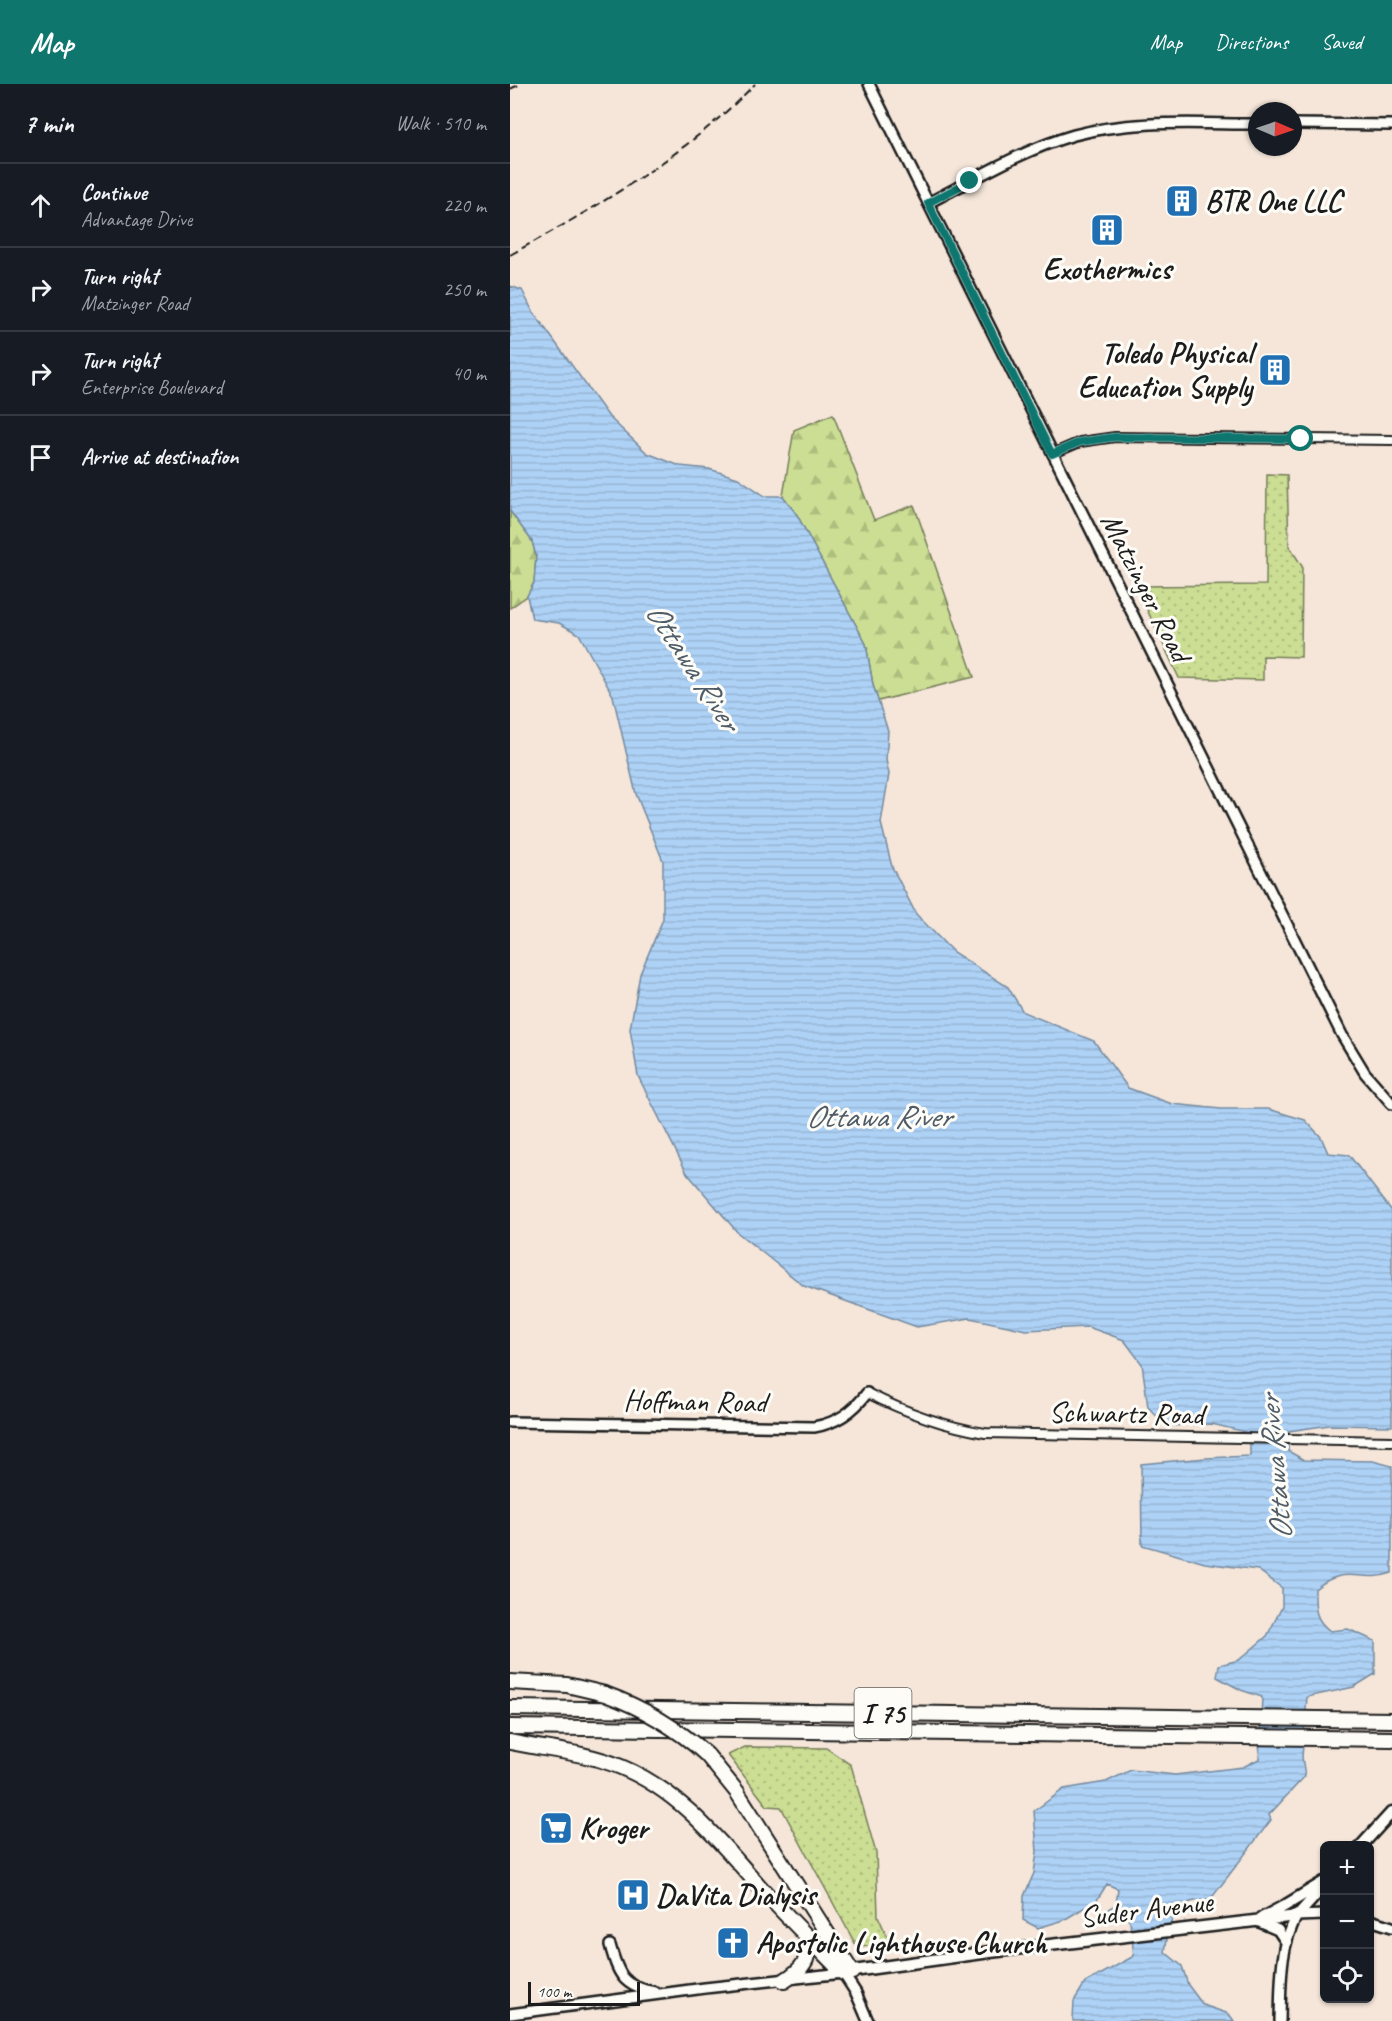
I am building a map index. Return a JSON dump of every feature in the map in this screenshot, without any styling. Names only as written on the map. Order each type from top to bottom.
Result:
[{"type":"highway","points":[[510,1682],[561,1684],[605,1694],[632,1704],[670,1725],[707,1755],[737,1792],[848,1972]]},
{"type":"highway","name":"I 75","points":[[510,1708],[1392,1720]]},
{"type":"highway","name":"I 75","points":[[510,1727],[1392,1739]]},
{"type":"highway","points":[[510,1742],[562,1750],[599,1759],[632,1772],[663,1790],[703,1824],[806,1935],[848,1972]]},
{"type":"highway","points":[[784,1981],[805,1964],[809,1950],[806,1935]]},
{"type":"main road","points":[[1365,1841],[1392,1812]]},
{"type":"main road","points":[[1257,1921],[1320,1884]]},
{"type":"main road","points":[[1297,1916],[1320,1890]]},
{"type":"main road","name":"Suder Avenue","points":[[848,1972],[1297,1916]]},
{"type":"street","name":"Matzinger Road","points":[[869,84],[1342,1035],[1365,1073],[1392,1104]]},
{"type":"street","points":[[928,203],[1035,149],[1074,135],[1141,124],[1248,124]]},
{"type":"street","points":[[1302,124],[1392,125]]},
{"type":"street","points":[[1052,454],[1080,442],[1115,437],[1392,440]]},
{"type":"street","name":"Hoffman Road","points":[[510,1422],[814,1427],[841,1419],[867,1393]]},
{"type":"street","name":"Schwartz Road","points":[[867,1393],[939,1424],[985,1433],[1392,1441]]},
{"type":"street","name":"Suder Avenue","points":[[1297,1916],[1320,1915]]},
{"type":"street","points":[[1280,2021],[1286,1942],[1297,1916]]},
{"type":"street","points":[[1257,1921],[1278,1930],[1286,1942]]},
{"type":"street","points":[[1374,1921],[1392,1927]]},
{"type":"street","points":[[610,1945],[616,1965],[628,1983],[642,1990],[667,1994]]},
{"type":"street","points":[[848,1972],[868,2021]]},
{"type":"street","name":"Suder Avenue","points":[[510,2014],[848,1972]]},
{"type":"green space","points":[[833,414],[874,520],[914,505],[974,677],[878,701],[866,644],[797,515],[783,496],[794,430]]},
{"type":"green space","points":[[1267,474],[1287,475],[1289,546],[1302,566],[1301,657],[1263,656],[1263,680],[1179,678],[1136,586],[1266,585]]},
{"type":"green space","points":[[510,511],[532,541],[536,556],[534,583],[527,596],[510,608]]},
{"type":"green space","points":[[745,1747],[826,1748],[851,1765],[876,1853],[878,1916],[891,1945],[857,1947],[781,1807],[767,1806],[728,1755]]},
{"type":"water","name":"Ottawa River","points":[[510,286],[522,290],[532,310],[609,417],[647,453],[680,466],[709,469],[738,478],[765,496],[783,496],[797,515],[866,644],[873,685],[888,731],[886,760],[889,774],[881,823],[892,867],[916,914],[953,952],[1008,987],[1023,1012],[1094,1041],[1128,1088],[1172,1104],[1221,1109],[1268,1109],[1305,1120],[1321,1137],[1328,1153],[1349,1155],[1392,1211],[1392,1426],[1329,1425],[1289,1431],[1288,1451],[1304,1460],[1373,1461],[1392,1466],[1392,1573],[1381,1576],[1345,1575],[1326,1581],[1315,1589],[1316,1613],[1325,1627],[1330,1631],[1348,1629],[1375,1641],[1375,1674],[1354,1687],[1307,1697],[1302,1757],[1305,1776],[1269,1815],[1271,1820],[1210,1900],[1197,1900],[1180,1907],[1171,1921],[1169,1930],[1165,1952],[1182,1966],[1188,1985],[1203,2005],[1229,2014],[1234,2021],[1073,2021],[1074,2001],[1085,1983],[1134,1956],[1130,1922],[1124,1914],[1090,1924],[1100,1914],[1116,1905],[1118,1889],[1107,1884],[1097,1900],[1064,1920],[1038,1928],[1023,1920],[1024,1896],[1034,1873],[1037,1852],[1034,1811],[1064,1789],[1106,1782],[1131,1770],[1175,1775],[1243,1767],[1259,1759],[1262,1697],[1241,1690],[1217,1677],[1219,1665],[1239,1660],[1267,1636],[1282,1607],[1282,1588],[1258,1570],[1205,1563],[1142,1545],[1141,1464],[1250,1456],[1250,1433],[1212,1424],[1166,1426],[1148,1407],[1142,1364],[1124,1340],[1088,1327],[1026,1330],[970,1318],[917,1327],[804,1286],[738,1233],[687,1173],[638,1076],[630,1029],[640,974],[663,919],[663,861],[636,794],[613,696],[579,634],[559,623],[532,619],[527,596],[534,583],[536,556],[532,541],[510,511]]},
{"type":"railway","points":[[510,89],[521,84]]},
{"type":"railway","points":[[510,255],[639,178],[699,135],[755,84]]},
{"type":"place","name":"BTR One LLC","points":[[1182,201]]},
{"type":"place","name":"Exothermics","points":[[1107,230]]},
{"type":"place","name":"Toledo Physical Education Supply","points":[[1275,370]]},
{"type":"place","name":"Kroger","points":[[556,1828]]},
{"type":"place","name":"DaVita Dialysis","points":[[633,1895]]},
{"type":"place","name":"Apostolic Lighthouse Church","points":[[733,1943]]},
{"type":"route","points":[[970,181],[928,203],[1052,454],[1080,442],[1115,437],[1301,439]]}]
